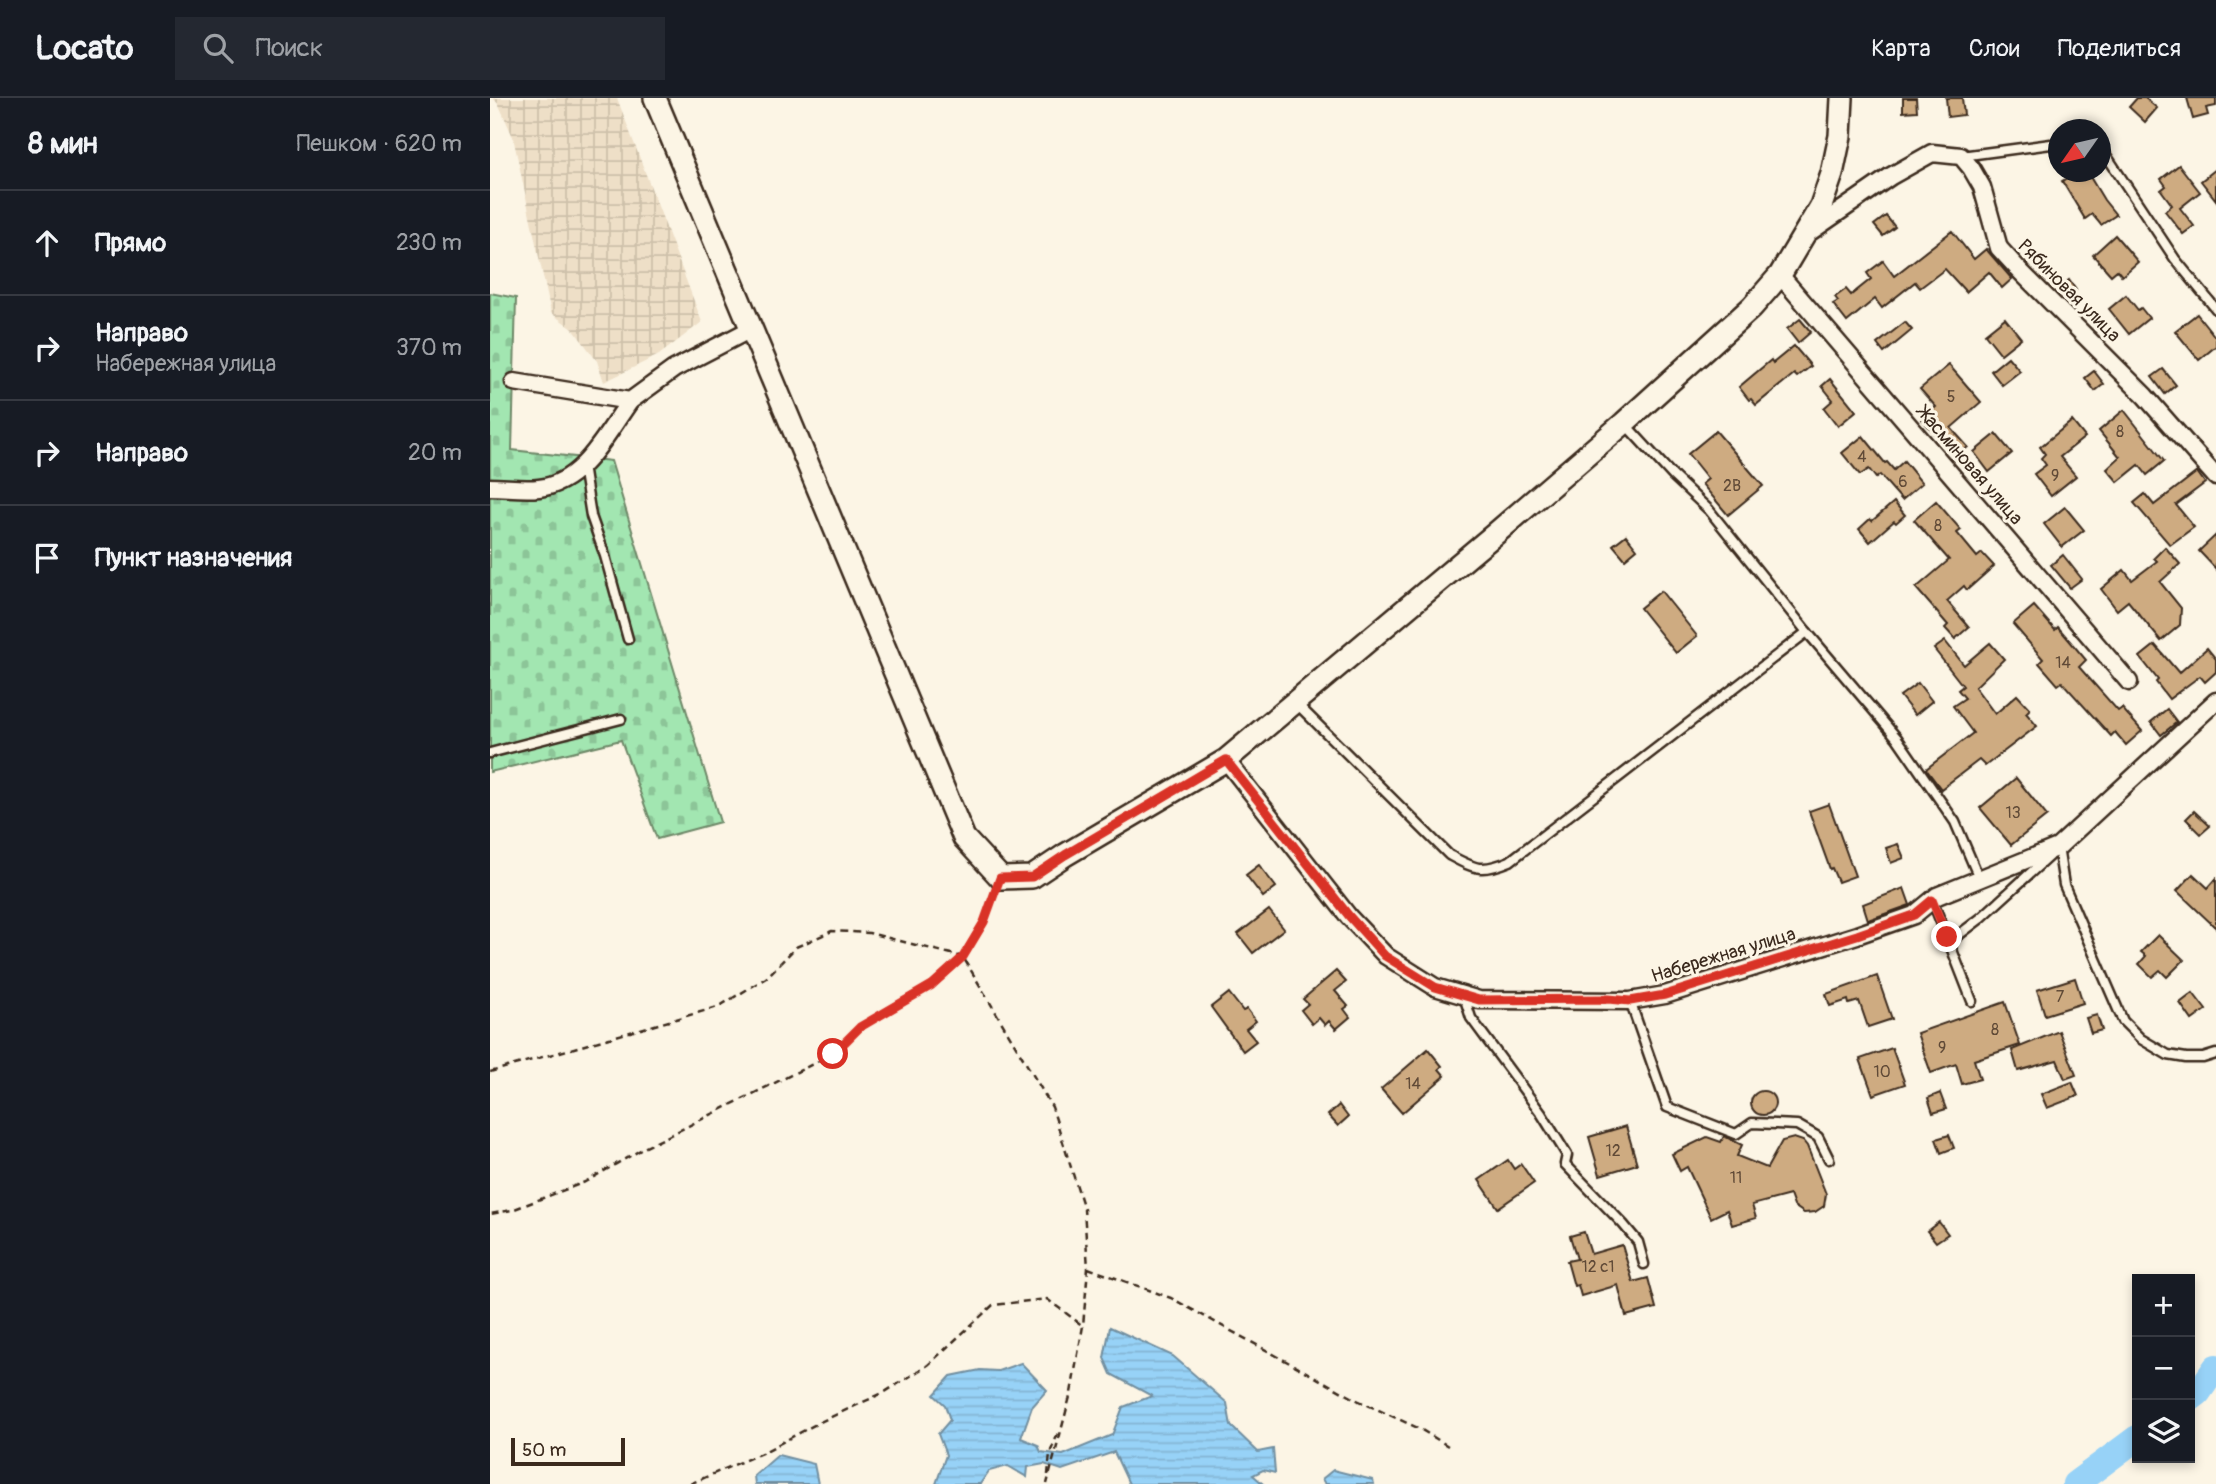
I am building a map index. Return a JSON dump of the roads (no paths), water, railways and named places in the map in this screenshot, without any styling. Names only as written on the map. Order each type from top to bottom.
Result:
[{"type":"street","points":[[655,98],[964,838],[1000,878],[1032,877],[1226,760],[1623,423],[1752,307],[1780,275],[1821,206],[1832,174],[1840,136],[1842,98]]},
{"type":"street","points":[[1805,236],[1891,176],[1932,153],[1961,156]]},
{"type":"street","name":"Рябиновая улица","points":[[1961,156],[1982,187],[1999,248],[2145,396],[2216,477]]},
{"type":"street","name":"Жасминовая улица","points":[[1780,275],[2129,682]]},
{"type":"street","points":[[490,487],[540,488],[565,481],[583,466],[630,401],[674,369],[751,329]]},
{"type":"street","points":[[514,382],[630,401]]},
{"type":"street","name":"Набережная улица","points":[[1226,760],[1349,916],[1385,956],[1435,987],[1479,1000],[1630,1001],[1665,995],[1914,915],[1932,900],[1979,878],[2059,847],[2216,701]]},
{"type":"lane","points":[[1961,156],[2048,144]]},
{"type":"lane","points":[[2111,163],[2175,259],[2216,309]]},
{"type":"lane","points":[[1623,423],[1709,510],[1897,738],[1955,822],[1979,878]]},
{"type":"lane","points":[[583,466],[591,516],[628,639]]},
{"type":"lane","points":[[1295,701],[1449,855],[1470,866],[1489,869],[1510,861],[1807,632]]},
{"type":"lane","points":[[490,753],[621,719]]},
{"type":"lane","points":[[1947,937],[1956,937],[1966,930],[2059,847]]},
{"type":"lane","points":[[2059,847],[2064,885],[2123,1021],[2141,1039],[2168,1055],[2203,1058],[2216,1054]]},
{"type":"lane","points":[[1932,900],[1972,1001]]},
{"type":"lane","points":[[1464,996],[1471,1018],[1541,1113],[1567,1155],[1565,1164],[1623,1224],[1637,1242],[1644,1265]]},
{"type":"lane","points":[[1630,1001],[1667,1107],[1736,1134],[1752,1123],[1797,1125],[1818,1138],[1829,1158]]},
{"type":"water","points":[[1110,1327],[1173,1356],[1227,1403],[1231,1426],[1258,1452],[1273,1449],[1275,1473],[1263,1470],[1253,1475],[1263,1484],[1129,1484],[1114,1452],[1062,1470],[1044,1464],[1028,1467],[1027,1477],[1008,1466],[989,1471],[980,1484],[936,1484],[946,1455],[938,1434],[950,1420],[945,1405],[934,1395],[951,1376],[980,1370],[998,1371],[1021,1363],[1047,1390],[1032,1407],[1021,1438],[1038,1445],[1041,1452],[1063,1455],[1112,1435],[1123,1407],[1152,1396],[1111,1374],[1104,1358]]},
{"type":"water","points":[[778,1455],[814,1464],[818,1484],[755,1484],[754,1476]]},
{"type":"water","points":[[1333,1470],[1373,1480],[1374,1484],[1325,1484],[1322,1479]]},
{"type":"waterway","points":[[2195,1395],[2216,1367]]},
{"type":"waterway","points":[[2075,1484],[2132,1442]]}]
